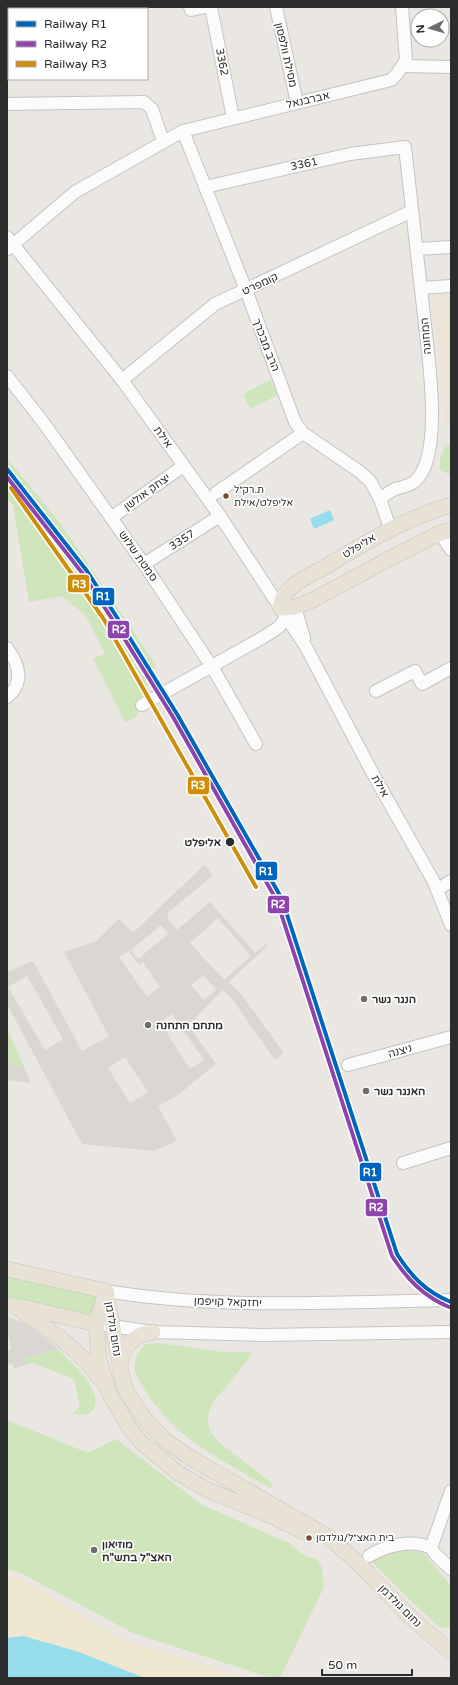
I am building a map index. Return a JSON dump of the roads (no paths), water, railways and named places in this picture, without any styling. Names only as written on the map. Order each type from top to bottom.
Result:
[{"type":"main road","name":"אליפלט","points":[[446,532],[386,560],[311,601],[287,611],[282,598],[286,592],[300,582],[390,528],[409,519],[451,505]]},
{"type":"main road","name":"יחזקאל קויפמן","points":[[7,1269],[106,1291]]},
{"type":"main road","name":"נחום גולדמן","points":[[106,1291],[96,1324],[99,1359],[110,1393],[130,1429],[141,1442],[178,1473],[206,1489],[270,1516],[351,1557]]},
{"type":"main road","name":"נחום גולדמן","points":[[106,1291],[114,1326],[115,1345],[120,1371],[127,1392],[142,1417],[165,1440],[189,1456],[330,1538],[351,1557],[410,1617],[447,1645]]},
{"type":"main road","points":[[10,1304],[96,1324]]},
{"type":"main road","points":[[10,1304],[49,1330],[78,1352],[91,1366],[110,1393]]},
{"type":"main road","points":[[120,1371],[122,1353],[130,1343],[140,1335],[153,1332]]},
{"type":"street","points":[[190,7],[191,10],[205,7]]},
{"type":"street","name":"3362","points":[[210,7],[233,118]]},
{"type":"street","name":"מסילת וולפסון","points":[[276,7],[297,103]]},
{"type":"street","points":[[402,7],[406,54],[404,66],[451,68]]},
{"type":"street","name":"אברבנאל","points":[[9,243],[75,192],[183,131],[391,80],[404,66]]},
{"type":"street","points":[[7,104],[144,102],[152,109],[163,141]]},
{"type":"street","name":"הרב מבכרך","points":[[183,131],[246,290],[295,422],[303,433],[360,472],[370,481],[380,499],[390,528]]},
{"type":"street","name":"3361","points":[[205,187],[350,154],[405,147]]},
{"type":"street","name":"המחוגה","points":[[380,499],[396,489],[412,484],[418,478],[427,459],[432,419],[428,353],[405,147]]},
{"type":"street","name":"קומפרט","points":[[122,380],[215,304],[412,211]]},
{"type":"street","name":"אילת","points":[[9,243],[122,380],[287,611],[373,774],[437,890],[451,925]]},
{"type":"street","points":[[417,249],[451,247]]},
{"type":"street","points":[[421,288],[451,286]]},
{"type":"street","name":"סמטת שלוש","points":[[7,376],[43,422],[144,564],[212,667],[256,744]]},
{"type":"street","points":[[216,492],[303,433]]},
{"type":"street","name":"יצחק אולשן","points":[[111,518],[184,466]]},
{"type":"street","name":"3357","points":[[144,564],[220,516]]},
{"type":"street","points":[[446,532],[451,550]]},
{"type":"street","name":"אליפלט","points":[[142,705],[212,667],[280,627],[287,611]]},
{"type":"street","points":[[7,648],[15,658],[18,665],[19,676],[17,685],[12,693],[7,696]]},
{"type":"street","points":[[376,691],[415,671],[422,684],[451,668]]},
{"type":"street","points":[[437,890],[451,881]]},
{"type":"street","name":"ניצנה","points":[[348,1065],[451,1037]]},
{"type":"street","points":[[403,1163],[451,1148]]},
{"type":"street","name":"יחזקאל קויפמן","points":[[106,1291],[162,1299],[243,1304],[451,1300]]},
{"type":"street","points":[[96,1324],[153,1332],[262,1335],[451,1332]]},
{"type":"street","points":[[431,1548],[451,1492]]},
{"type":"street","points":[[369,1556],[376,1551],[410,1542],[422,1543],[431,1548],[434,1554],[451,1569]]},
{"type":"water","points":[[330,510],[334,520],[314,529],[310,519]]},
{"type":"water","points":[[23,1636],[76,1651],[145,1678],[7,1678],[7,1638]]},
{"type":"rail line","name":"R1","points":[[7,469],[87,571],[118,619],[177,714],[282,899],[397,1254],[420,1282],[434,1293],[451,1302]]},
{"type":"rail line","name":"R2","points":[[7,477],[83,574],[114,622],[173,717],[277,901],[392,1256],[416,1286],[431,1298],[449,1307]]},
{"type":"rail line","name":"R3","points":[[11,488],[103,618],[256,887]]},
{"type":"place","name":"ת.רק״ל אליפלט/אילת","points":[[226,496]]},
{"type":"place","name":"אליפלט","points":[[230,842]]},
{"type":"place","name":"הנגר גשר","points":[[364,999]]},
{"type":"place","name":"מתחם התחנה","points":[[148,1025]]},
{"type":"place","name":"האנגר גשר","points":[[366,1091]]},
{"type":"place","name":"בית האצ״ל/גולדמן","points":[[309,1538]]},
{"type":"place","name":"מוזיאון האצ\"ל בתש\"ח","points":[[94,1550]]}]
